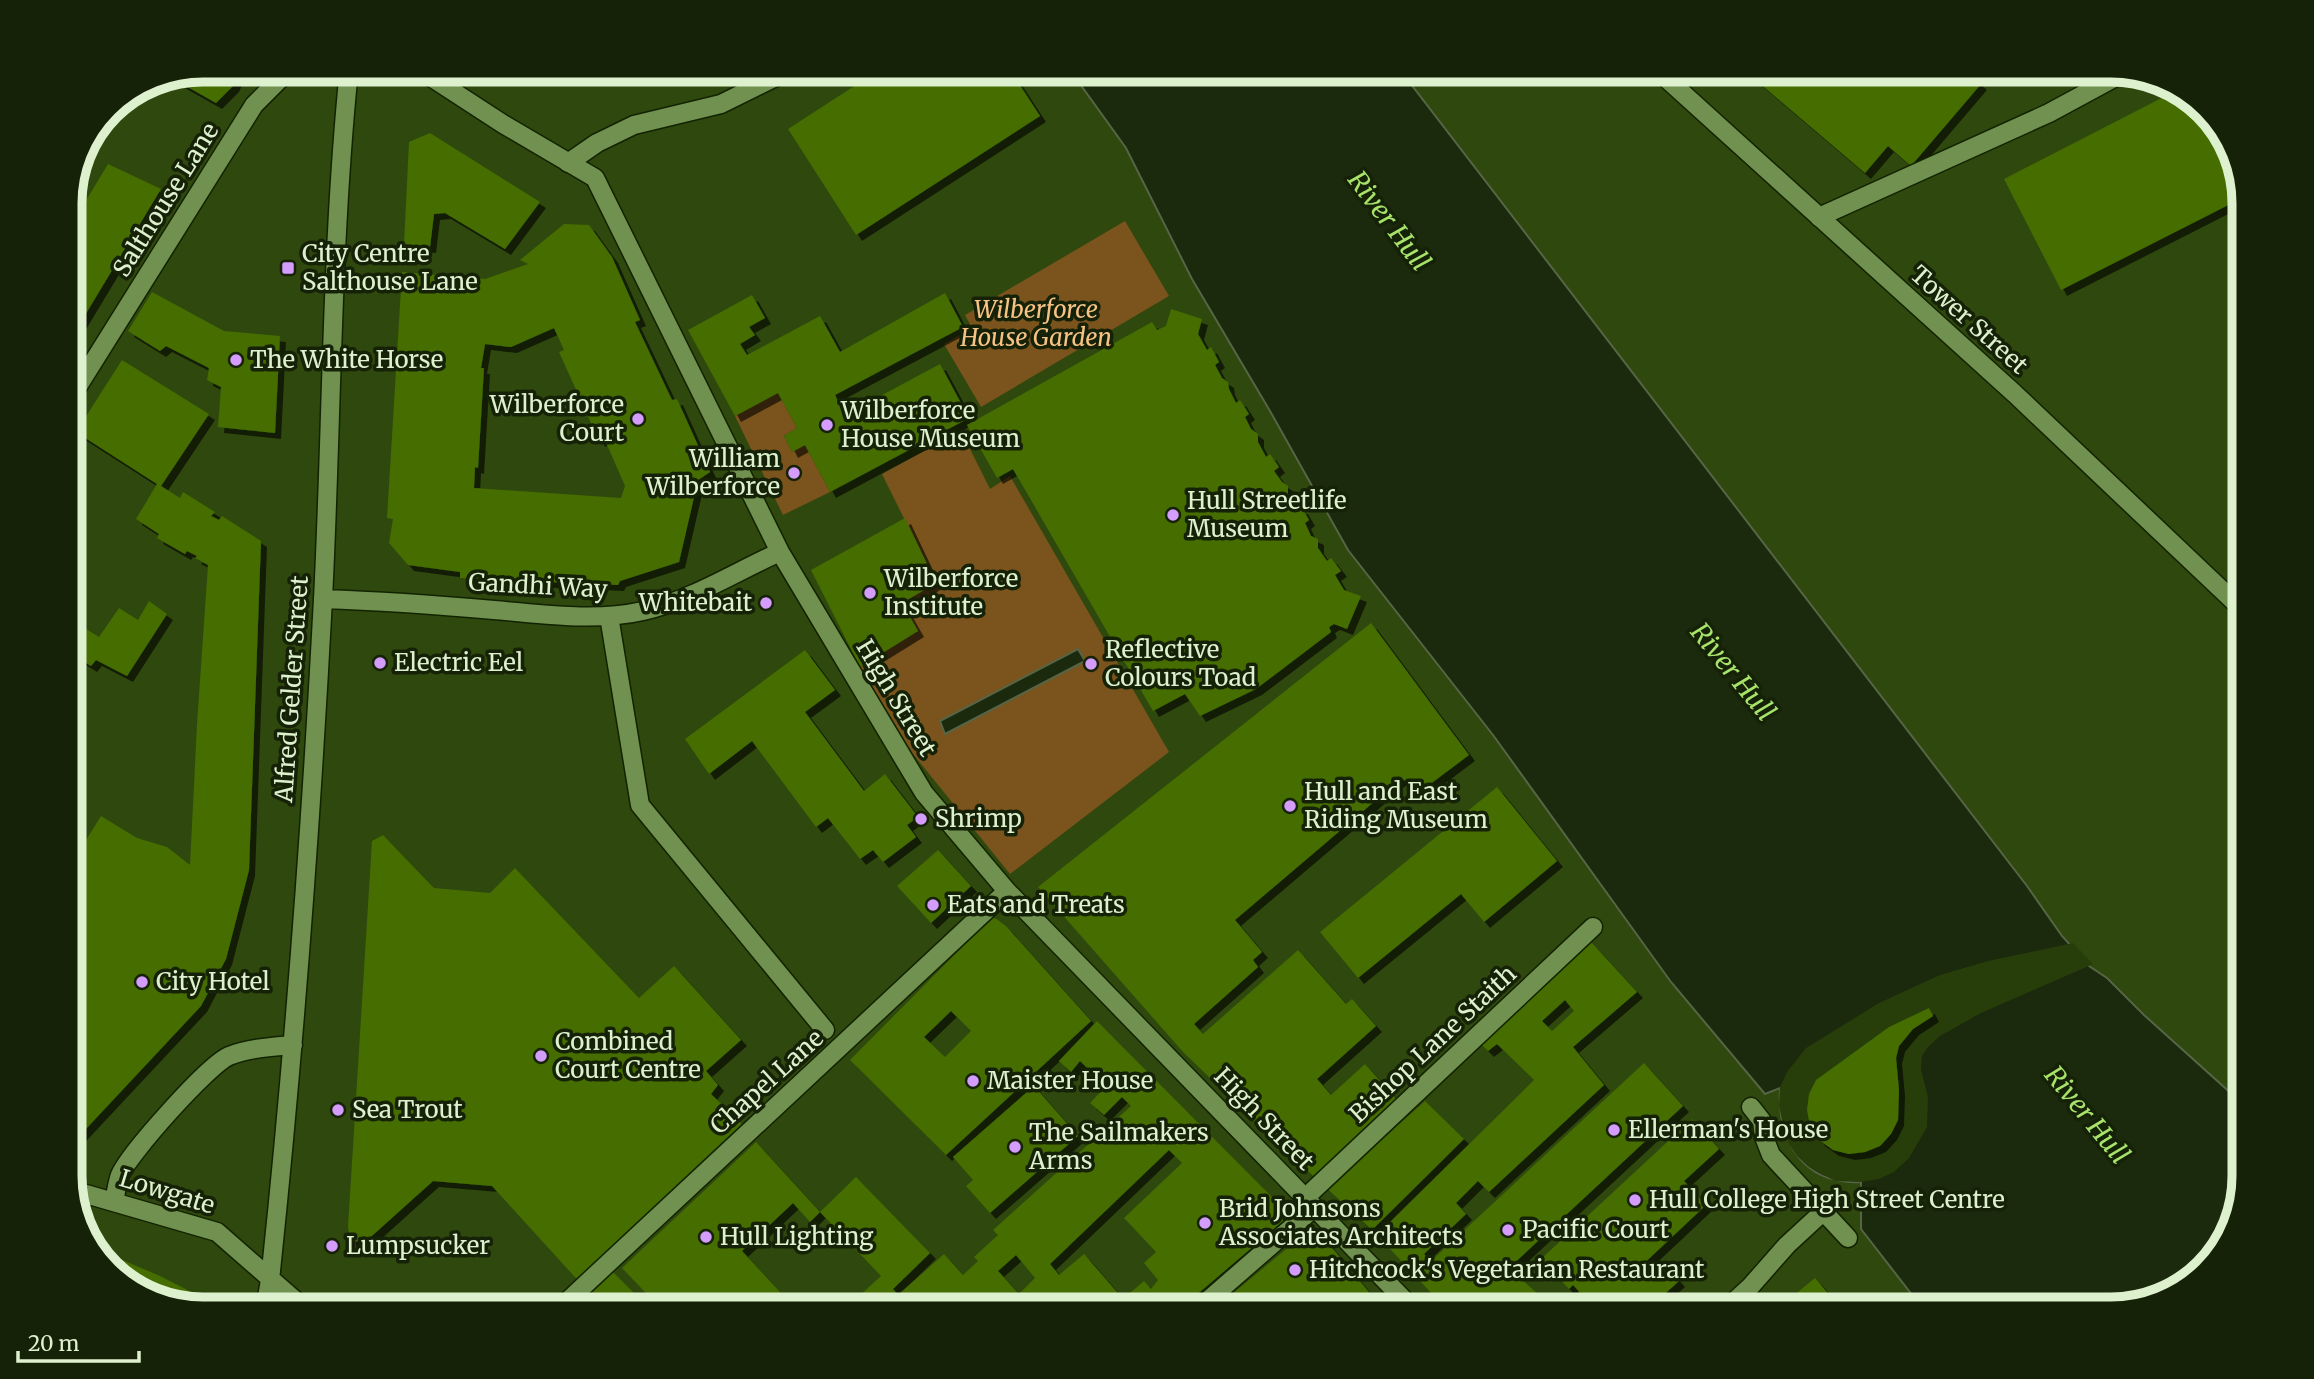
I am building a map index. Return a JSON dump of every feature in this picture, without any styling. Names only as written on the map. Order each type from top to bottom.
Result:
[{"type":"street","name":"Salthouse Lane","points":[[83,378],[254,105],[277,82]]},
{"type":"street","name":"Alfred Gelder Street","points":[[267,1297],[293,1045],[323,599],[333,321],[348,82]]},
{"type":"street","name":"High Street","points":[[438,82],[595,178],[780,552],[924,793],[1007,891],[1401,1297]]},
{"type":"street","points":[[568,163],[597,143],[634,125],[721,104],[766,82]]},
{"type":"street","name":"Tower Street","points":[[1670,82],[2015,394],[2231,599]]},
{"type":"street","points":[[1819,217],[2049,113],[2106,82]]},
{"type":"street","name":"Gandhi Way","points":[[323,599],[401,602],[575,617],[609,616],[680,601],[780,552]]},
{"type":"street","points":[[609,616],[640,805],[825,1030]]},
{"type":"street","name":"Chapel Lane","points":[[572,1297],[1007,891]]},
{"type":"street","name":"Bishop Lane Staith","points":[[1211,1297],[1594,927]]},
{"type":"street","points":[[114,1202],[120,1174],[187,1092],[227,1057],[250,1050],[293,1045]]},
{"type":"street","points":[[1751,1107],[1762,1121],[1764,1137],[1772,1155],[1848,1238]]},
{"type":"street","name":"Lowgate","points":[[84,1194],[217,1232],[290,1297]]},
{"type":"street","points":[[1739,1297],[1787,1245],[1825,1210]]},
{"type":"shaded area","points":[[204,82],[1079,82],[1126,148],[1192,279],[1348,550],[1493,735],[1671,982],[1765,1094],[1780,1087],[1779,1106],[1809,1167],[1835,1181],[1861,1182],[1861,1229],[1914,1297],[204,1297],[157,1288],[130,1272],[103,1243],[95,1229],[85,1199],[83,1183],[83,196],[91,157],[103,136],[118,118],[136,103],[157,91]]},
{"type":"shaded area","points":[[1409,82],[2110,82],[2157,91],[2190,112],[2202,124],[2219,150],[2229,180],[2231,196],[2232,1094],[2107,978],[2089,966],[2062,936],[2027,886]]},
{"type":"green space","name":"Wilberforce House Garden","points":[[1125,221],[1169,296],[981,407],[944,344],[972,328],[965,315]]},
{"type":"green space","points":[[778,393],[797,428],[784,436],[792,452],[805,445],[830,492],[783,515],[735,416]]},
{"type":"green space","points":[[961,431],[990,489],[1010,476],[1169,752],[1010,874],[913,754],[860,667],[917,632],[902,603],[936,583],[882,474]]},
{"type":"water","name":"River Hull","points":[[1079,82],[1409,82],[2027,886],[2062,936],[2089,966],[2107,978],[2232,1094],[2232,1175],[2228,1207],[2215,1236],[2196,1261],[2184,1272],[2157,1288],[2126,1296],[1914,1297],[1861,1229],[1861,1182],[1841,1181],[1823,1176],[1809,1168],[1798,1156],[1783,1125],[1780,1088],[1765,1094],[1671,982],[1493,735],[1348,550],[1192,279],[1126,148]]},
{"type":"water","points":[[1078,649],[1085,661],[945,734],[940,721]]},
{"type":"pier","points":[[2073,943],[2093,964],[1981,1013],[1940,1036],[1928,1047],[1922,1056],[1921,1070],[1928,1097],[1927,1127],[1909,1158],[1894,1172],[1879,1179],[1861,1182],[1835,1181],[1809,1167],[1797,1156],[1788,1143],[1784,1129],[1779,1106],[1780,1087],[1787,1072],[1806,1048],[1879,1003],[1940,975],[1988,961]]},
{"type":"building","points":[[235,82],[216,103],[183,85]]},
{"type":"building","points":[[860,82],[1018,82],[1040,116],[856,235],[788,129]]},
{"type":"building","points":[[1758,82],[1981,84],[1911,166],[1888,146],[1865,173]]},
{"type":"building","points":[[2166,96],[2190,112],[2211,136],[2225,165],[2231,204],[2061,290],[2004,179]]},
{"type":"building","points":[[430,133],[540,202],[505,249],[445,213],[434,214],[430,247],[404,244],[409,142]]},
{"type":"building","points":[[108,164],[161,189],[83,318],[83,205]]},
{"type":"building","name":"Wilberforce Court","points":[[564,224],[589,225],[612,257],[640,320],[635,322],[672,400],[677,399],[710,472],[698,480],[679,562],[620,581],[618,585],[460,578],[460,572],[408,565],[389,543],[393,519],[387,518],[402,272],[485,279],[528,264],[520,260]],"holes":[[[554,328],[564,350],[559,352],[599,441],[604,438],[625,486],[621,498],[474,488],[475,467],[478,468],[484,368],[481,368],[485,344],[511,347]]]},
{"type":"building","name":"The White Horse","points":[[152,292],[224,331],[280,336],[275,433],[218,427],[221,387],[207,380],[209,368],[166,346],[160,351],[128,331]]},
{"type":"building","points":[[945,293],[963,327],[835,395],[845,415],[940,364],[969,418],[830,492],[805,445],[792,452],[784,436],[797,428],[778,393],[735,416],[688,330],[752,295],[765,318],[749,327],[755,335],[740,344],[747,355],[820,316],[840,352]]},
{"type":"building","name":"Hull Streetlife Museum","points":[[1171,309],[1202,319],[1198,334],[1207,350],[1211,347],[1219,362],[1215,365],[1222,378],[1228,382],[1236,403],[1240,400],[1249,414],[1245,417],[1251,429],[1258,434],[1258,442],[1266,457],[1270,454],[1279,467],[1274,471],[1288,486],[1288,496],[1296,510],[1302,508],[1309,520],[1305,523],[1311,536],[1318,539],[1318,548],[1327,561],[1331,558],[1341,571],[1335,575],[1344,590],[1361,596],[1347,629],[1334,624],[1329,627],[1331,632],[1256,689],[1200,716],[1185,694],[1153,711],[1013,469],[997,478],[967,425],[1152,322],[1157,330],[1166,326]]},
{"type":"building","points":[[122,360],[209,414],[161,486],[180,498],[183,492],[215,512],[211,516],[219,520],[222,516],[261,541],[249,870],[226,959],[201,1006],[83,1132],[83,845],[101,816],[137,838],[167,847],[190,865],[208,565],[195,558],[197,556],[187,551],[185,554],[157,538],[159,534],[136,519],[157,484],[83,436],[83,421]]},
{"type":"building","name":"Wilberforce Institute","points":[[905,518],[936,583],[902,603],[918,631],[860,667],[811,570]]},
{"type":"building","points":[[149,601],[167,614],[127,676],[96,660],[91,666],[83,661],[83,627],[99,637],[119,608],[138,620]]},
{"type":"building","points":[[1371,623],[1469,755],[1417,794],[1402,778],[1235,920],[1262,952],[1253,960],[1258,967],[1194,1024],[1203,1034],[1298,950],[1346,1004],[1352,999],[1376,1026],[1317,1079],[1331,1095],[1365,1064],[1398,1101],[1336,1155],[1349,1169],[1425,1101],[1464,1139],[1372,1230],[1183,1052],[1038,887]]},
{"type":"building","points":[[805,650],[835,690],[805,712],[864,791],[885,774],[918,817],[907,825],[916,837],[883,862],[873,850],[860,859],[828,818],[816,827],[752,741],[709,774],[685,739]]},
{"type":"building","points":[[1497,787],[1557,861],[1484,922],[1461,894],[1358,978],[1320,932]]},
{"type":"building","name":"Combined Court Centre","points":[[383,835],[434,888],[490,893],[515,868],[639,998],[674,966],[741,1040],[706,1071],[718,1085],[711,1094],[749,1131],[583,1286],[492,1186],[433,1181],[364,1243],[350,1240],[348,1227],[372,841]]},
{"type":"building","name":"Eats and Treats","points":[[938,850],[971,886],[931,923],[897,886]]},
{"type":"building","points":[[995,918],[1006,926],[1091,1021],[946,1155],[850,1060],[990,919]],"holes":[[[951,1011],[971,1031],[945,1057],[924,1037]]]},
{"type":"building","points":[[1591,942],[1637,992],[1573,1047],[1604,1085],[1489,1192],[1478,1181],[1456,1203],[1466,1214],[1424,1254],[1431,1261],[1644,1063],[1683,1106],[1509,1268],[1541,1297],[1435,1297],[1377,1235],[1534,1080],[1497,1044],[1488,1051],[1480,1043]],"holes":[[[1565,1000],[1574,1011],[1552,1031],[1542,1021]]]},
{"type":"building","points":[[1929,1008],[1933,1016],[1913,1029],[1899,1046],[1896,1058],[1898,1120],[1891,1134],[1880,1146],[1849,1154],[1833,1150],[1819,1140],[1810,1126],[1807,1110],[1809,1094],[1816,1080],[1889,1027]]},
{"type":"building","points":[[1097,1021],[1282,1207],[1283,1221],[1194,1297],[1125,1297],[1144,1281],[1151,1289],[1158,1280],[1144,1263],[1156,1252],[1124,1218],[1182,1163],[1169,1150],[1050,1264],[1059,1275],[1084,1254],[1121,1297],[858,1297],[881,1276],[820,1212],[856,1177],[930,1253],[893,1289],[898,1295],[944,1254],[963,1275],[978,1261],[974,1257],[998,1235],[993,1230],[1131,1106],[1122,1097],[1104,1115],[1090,1103],[1106,1086],[1080,1061],[1071,1072],[1059,1061]],"holes":[[[1016,1255],[1035,1278],[1019,1294],[998,1271]]]},
{"type":"building","name":"The Sailmakers Arms","points":[[1034,1086],[1078,1136],[990,1213],[966,1186],[973,1180],[953,1157]]},
{"type":"building","points":[[1692,1119],[1719,1149],[1684,1181],[1706,1205],[1638,1269],[1645,1276],[1661,1261],[1679,1281],[1661,1297],[1584,1297],[1573,1285],[1569,1289],[1541,1259]]},
{"type":"building","name":"Hull Lighting","points":[[756,1142],[820,1212],[810,1222],[793,1203],[742,1251],[785,1297],[650,1297],[622,1268]]},
{"type":"building","name":"Hitchcock's Vegetarian Restaurant","points":[[1314,1226],[1373,1297],[1228,1297]]},
{"type":"building","points":[[114,1257],[201,1297],[157,1288],[130,1272]]},
{"type":"building","points":[[613,1272],[638,1297],[587,1297]]},
{"type":"building","points":[[1815,1278],[1831,1297],[1792,1297]]},
{"type":"place","name":"City Centre Salthouse Lane","points":[[288,268]]},
{"type":"place","name":"The White Horse","points":[[236,360]]},
{"type":"place","name":"Wilberforce Court","points":[[638,419]]},
{"type":"place","name":"Wilberforce House Museum","points":[[827,425]]},
{"type":"place","name":"William Wilberforce","points":[[794,473]]},
{"type":"place","name":"Hull Streetlife Museum","points":[[1173,515]]},
{"type":"place","name":"Wilberforce Institute","points":[[870,593]]},
{"type":"place","name":"Whitebait","points":[[766,603]]},
{"type":"place","name":"Electric Eel","points":[[380,663]]},
{"type":"place","name":"Reflective Colours Toad","points":[[1091,664]]},
{"type":"place","name":"Hull and East Riding Museum","points":[[1290,806]]},
{"type":"place","name":"Shrimp","points":[[921,819]]},
{"type":"place","name":"Eats and Treats","points":[[933,905]]},
{"type":"place","name":"City Hotel","points":[[142,982]]},
{"type":"place","name":"Combined Court Centre","points":[[541,1056]]},
{"type":"place","name":"Maister House","points":[[973,1081]]},
{"type":"place","name":"Sea Trout","points":[[338,1110]]},
{"type":"place","name":"Ellerman's House","points":[[1614,1130]]},
{"type":"place","name":"The Sailmakers Arms","points":[[1015,1147]]},
{"type":"place","name":"Hull College High Street Centre","points":[[1635,1200]]},
{"type":"place","name":"Brid Johnsons Associates Architects","points":[[1205,1223]]},
{"type":"place","name":"Pacific Court","points":[[1508,1230]]},
{"type":"place","name":"Hull Lighting","points":[[706,1237]]},
{"type":"place","name":"Lumpsucker","points":[[332,1246]]},
{"type":"place","name":"Hitchcock's Vegetarian Restaurant","points":[[1295,1270]]}]
